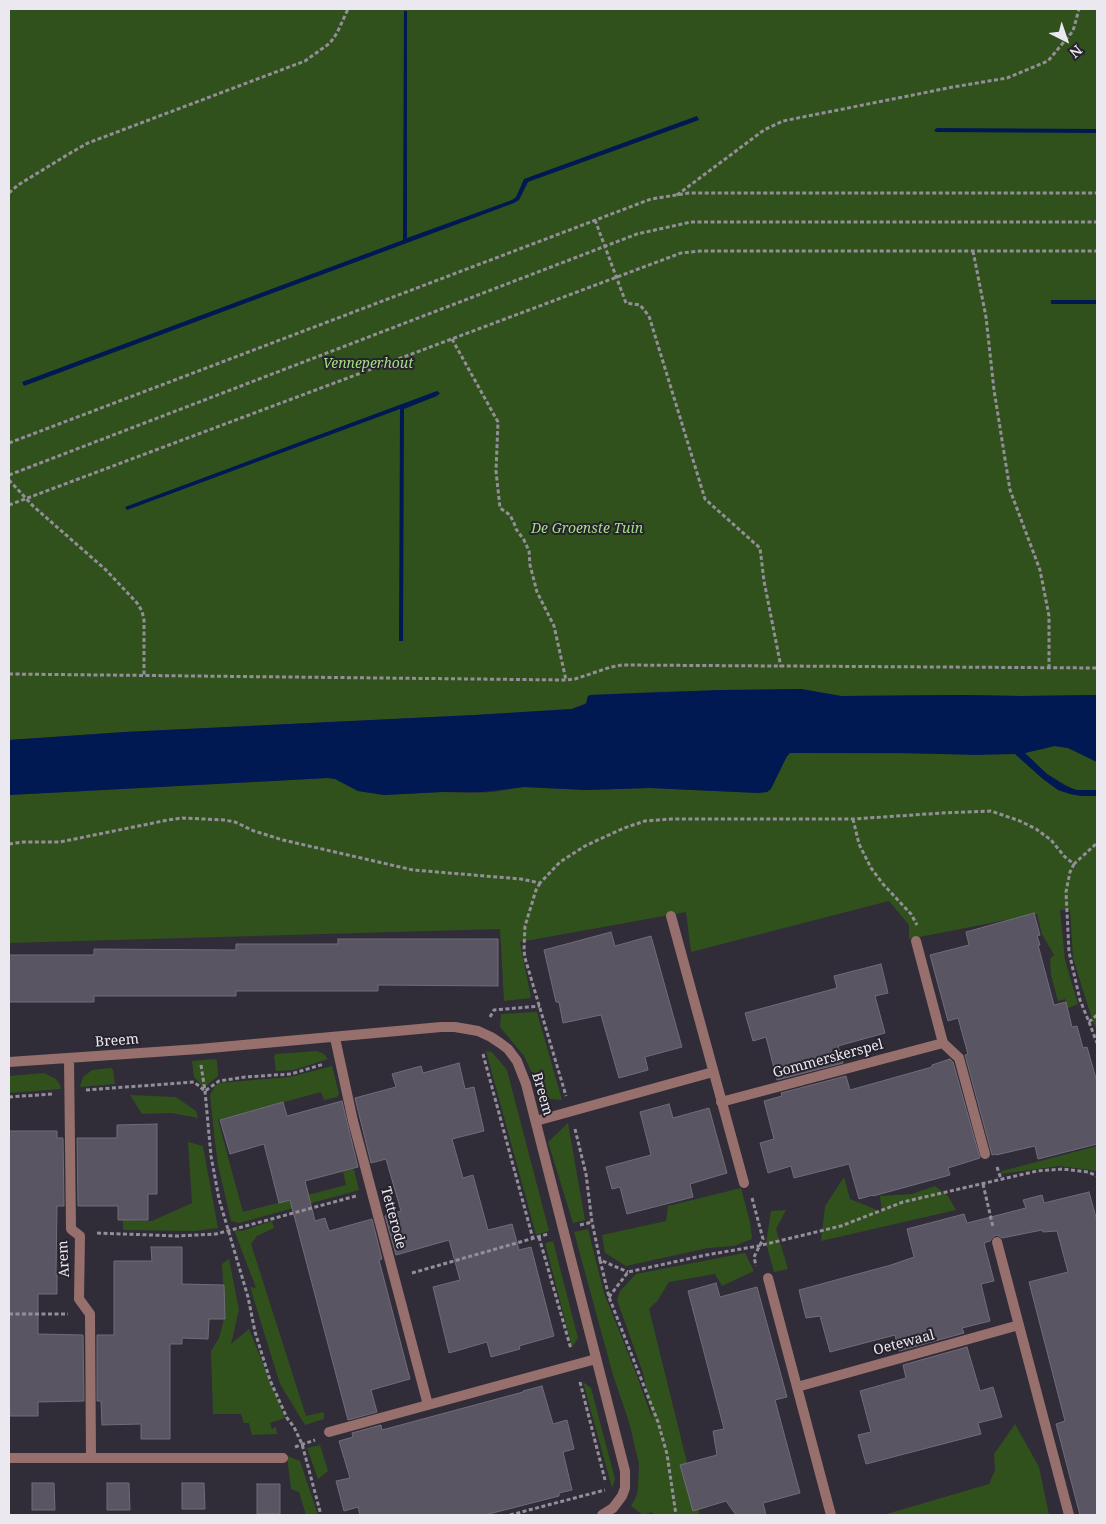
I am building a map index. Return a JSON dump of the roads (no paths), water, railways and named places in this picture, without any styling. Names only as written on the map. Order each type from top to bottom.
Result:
[{"type":"street","points":[[671,916],[744,1183]]},
{"type":"street","points":[[916,940],[943,1043],[959,1058],[985,1154]]},
{"type":"street","name":"Breem","points":[[9,1062],[199,1049],[442,1027],[455,1027],[480,1032],[508,1049],[517,1062],[524,1079],[536,1121],[626,1471],[622,1496],[613,1508],[602,1515]]},
{"type":"street","name":"Tetterode","points":[[335,1038],[353,1122],[428,1405]]},
{"type":"street","name":"Gommerskerspel","points":[[721,1102],[943,1043]]},
{"type":"street","name":"Arem","points":[[69,1059],[71,1230],[80,1236],[79,1299],[90,1314],[92,1458]]},
{"type":"street","points":[[536,1121],[713,1072]]},
{"type":"street","points":[[997,1242],[1070,1515]]},
{"type":"street","points":[[768,1278],[831,1515]]},
{"type":"street","name":"Oetewaal","points":[[797,1387],[1019,1326]]},
{"type":"street","points":[[328,1432],[596,1359]]},
{"type":"street","points":[[9,1458],[283,1458]]},
{"type":"park label","name":"Venneperhout","points":[[368,364]]},
{"type":"park label","name":"De Groenste Tuin","points":[[587,529]]}]
